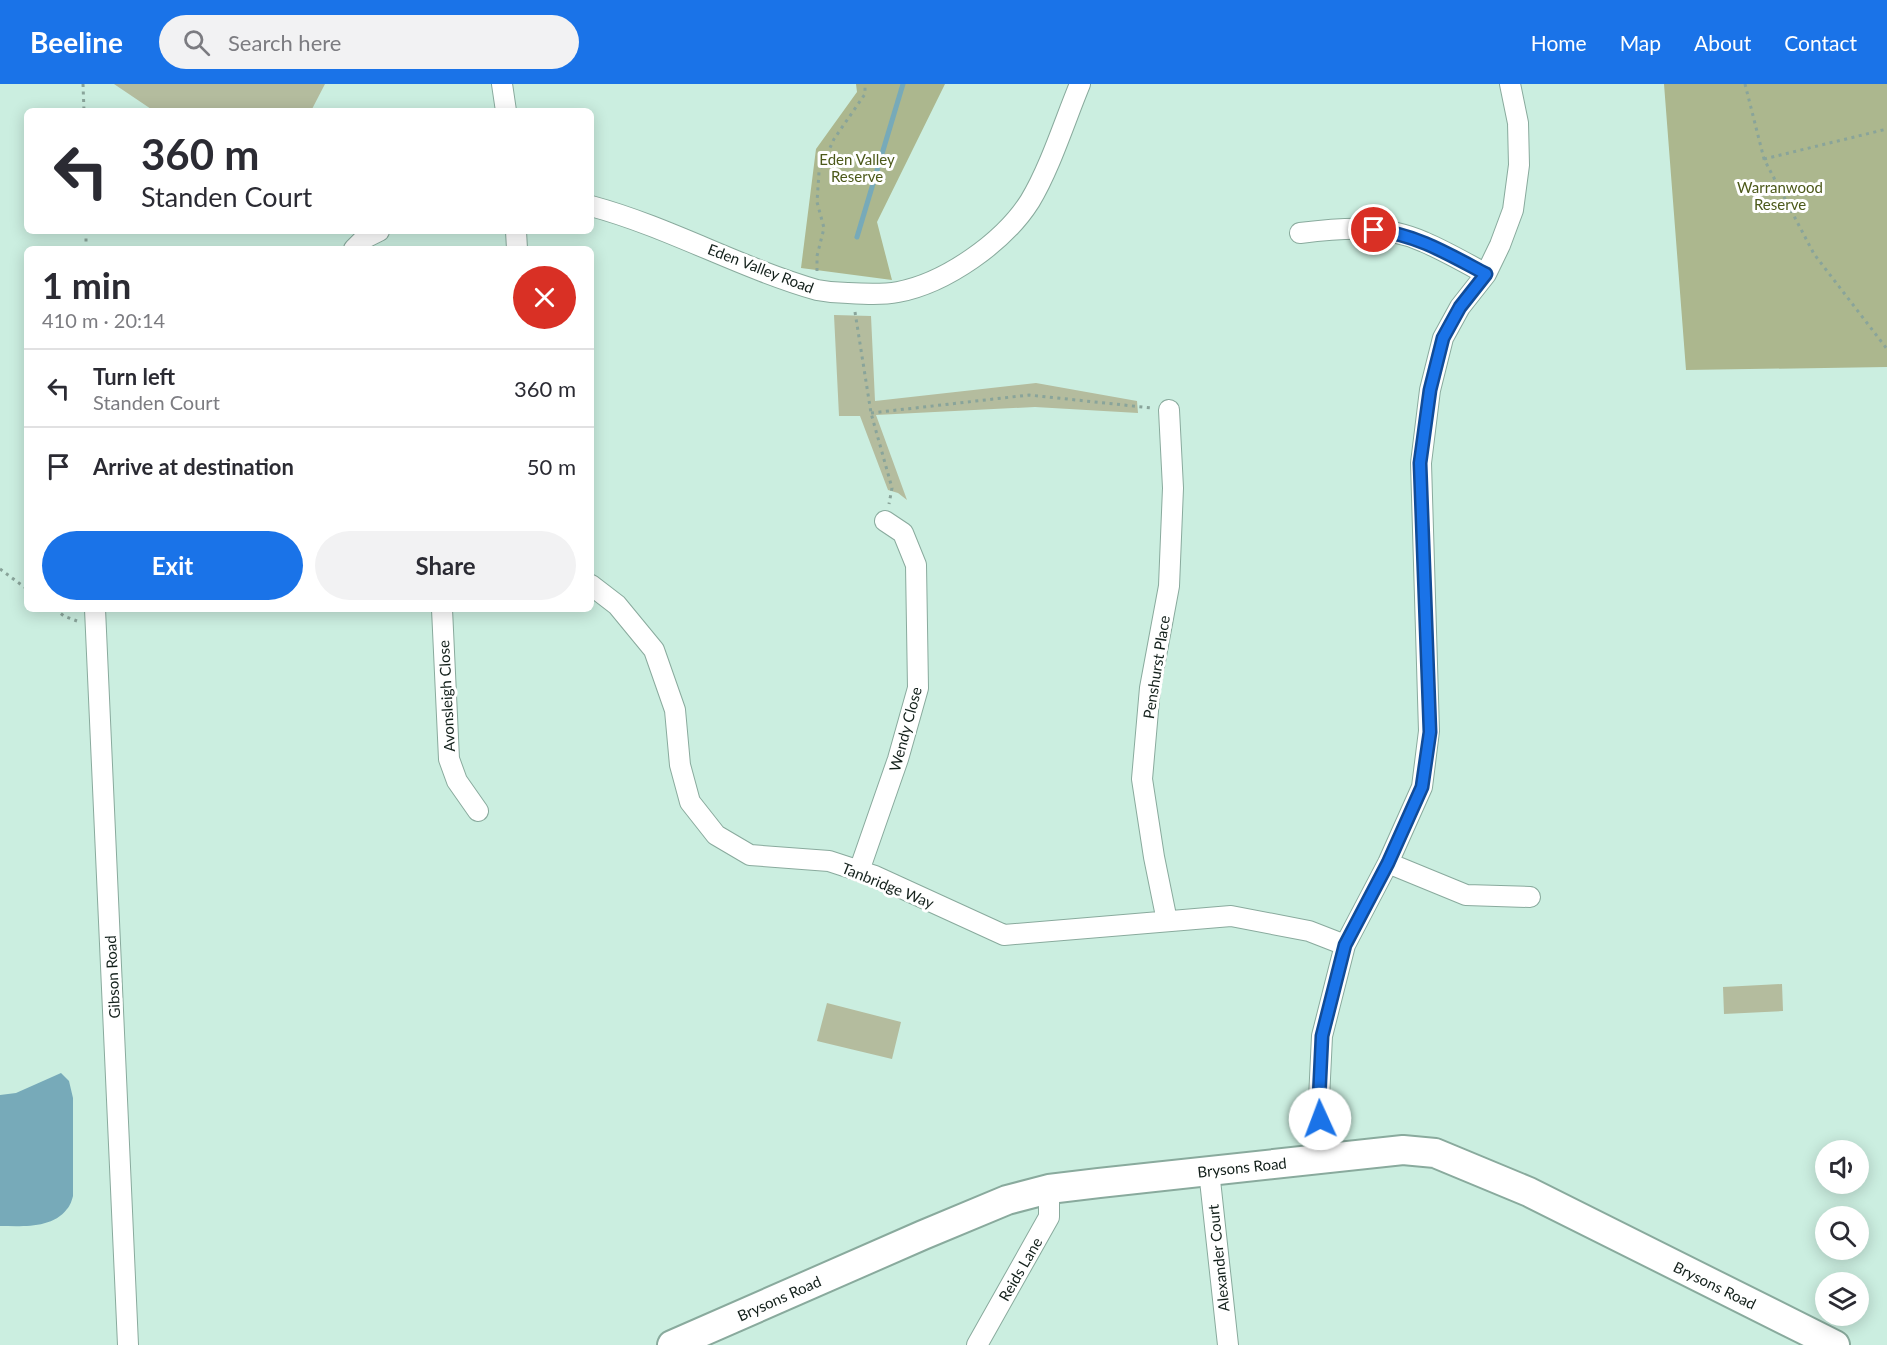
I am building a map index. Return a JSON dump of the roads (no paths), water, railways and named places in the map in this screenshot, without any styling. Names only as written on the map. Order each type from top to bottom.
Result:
[{"type":"street","points":[[502,84],[506,108]]},
{"type":"street","name":"Eden Valley Road","points":[[594,208],[696,243],[819,290],[867,294],[898,291],[929,282],[953,270],[979,253],[1008,228],[1029,201],[1042,176],[1080,84]]},
{"type":"street","points":[[1324,1158],[1319,1099],[1322,1036],[1345,945],[1388,863],[1422,787],[1430,732],[1420,463],[1430,390],[1443,338],[1460,307],[1486,274],[1514,210],[1518,176],[1518,123],[1510,84]]},
{"type":"street","points":[[1300,232],[1357,228],[1391,231],[1422,241],[1486,274]]},
{"type":"street","points":[[357,246],[373,234]]},
{"type":"street","name":"Penshurst Place","points":[[1167,921],[1154,858],[1142,779],[1150,688],[1169,586],[1173,488],[1169,410]]},
{"type":"street","name":"Wendy Close","points":[[859,871],[898,759],[918,688],[916,565],[903,533],[885,521]]},
{"type":"street","name":"Tanbridge Way","points":[[594,587],[617,605],[654,650],[675,710],[680,765],[690,802],[716,835],[750,855],[829,861],[875,876],[1004,935],[1231,916],[1309,931],[1345,945]]},
{"type":"street","name":"Avonsleigh Close","points":[[442,612],[449,759],[457,781],[478,811]]},
{"type":"street","name":"Gibson Road","points":[[95,619],[128,1345]]},
{"type":"street","points":[[1388,863],[1466,895],[1530,897]]},
{"type":"street","name":"Brysons Road","points":[[672,1345],[1007,1200],[1049,1190],[1403,1150],[1435,1153],[1459,1161],[1529,1192],[1835,1345]]},
{"type":"street","name":"Alexander Court","points":[[1209,1171],[1228,1345]]},
{"type":"street","name":"Reids Lane","points":[[977,1345],[1049,1217],[1049,1190]]},
{"type":"water","points":[[61,1073],[69,1081],[73,1098],[73,1196],[71,1203],[61,1215],[45,1223],[0,1226],[0,1095],[16,1093]]},
{"type":"waterway","points":[[857,237],[903,84]]},
{"type":"park label","name":"Eden Valley Reserve","points":[[857,168]]},
{"type":"park label","name":"Warranwood Reserve","points":[[1780,196]]}]
